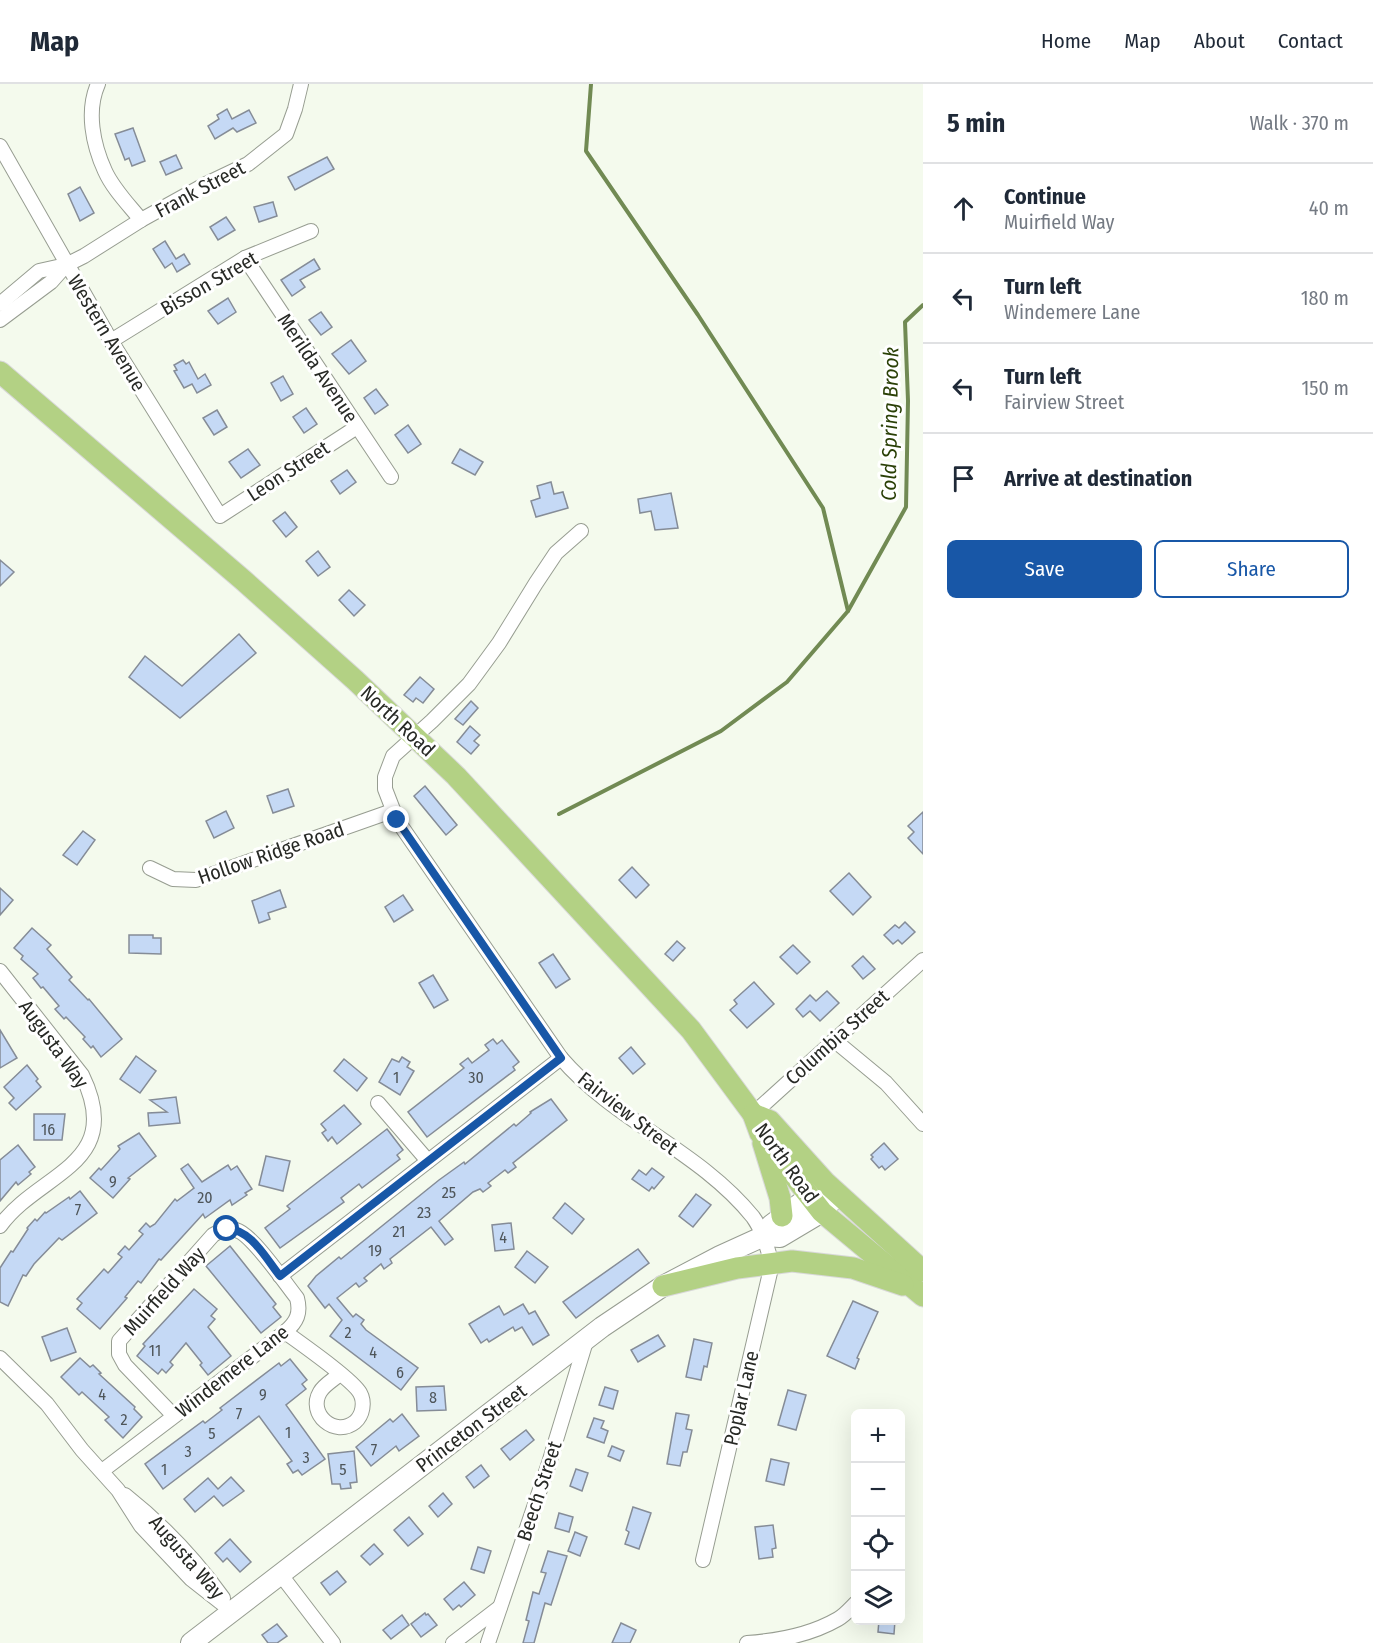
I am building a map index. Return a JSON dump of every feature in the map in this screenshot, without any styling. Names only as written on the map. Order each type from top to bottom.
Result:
[{"type":"main road","name":"North Road","points":[[0,372],[243,580],[355,680],[456,776],[691,1030],[756,1124],[770,1121],[824,1196]]},
{"type":"main road","points":[[756,1124],[780,1198],[782,1216]]},
{"type":"main road","points":[[824,1196],[921,1286]]},
{"type":"main road","name":"Princeton Street","points":[[764,1236],[772,1224],[782,1216],[824,1196]]},
{"type":"main road","name":"Princeton Street","points":[[191,1643],[587,1338],[663,1286],[764,1236],[780,1237],[824,1196]]},
{"type":"main road","points":[[663,1286],[737,1268],[792,1261],[853,1268],[921,1286]]},
{"type":"street","points":[[98,84],[95,91],[91,126],[105,171],[141,220]]},
{"type":"street","name":"Frank Street","points":[[0,304],[39,271],[66,265],[84,256],[141,220],[206,184],[248,165],[286,134],[301,84]]},
{"type":"street","name":"Western Avenue","points":[[0,146],[66,265],[219,516]]},
{"type":"street","name":"Bisson Street","points":[[111,341],[245,258],[311,231]]},
{"type":"street","name":"Merilda Avenue","points":[[245,258],[391,477]]},
{"type":"street","name":"Frank Street","points":[[0,320],[51,282],[66,265]]},
{"type":"street","name":"Leon Street","points":[[219,516],[357,427]]},
{"type":"street","name":"Fairview Street","points":[[581,531],[556,554],[499,643],[469,684],[393,756],[387,767],[385,789],[397,820],[561,1058],[594,1092],[717,1181],[753,1218],[764,1236]]},
{"type":"street","name":"Hollow Ridge Road","points":[[150,868],[173,879],[196,880],[392,811]]},
{"type":"street","name":"Columbia Street","points":[[756,1124],[834,1040],[923,960]]},
{"type":"street","name":"Augusta Way","points":[[0,971],[82,1076],[88,1089],[93,1118],[86,1147],[77,1161],[64,1173],[18,1205],[0,1226]]},
{"type":"street","points":[[834,1040],[886,1083],[923,1124]]},
{"type":"street","points":[[280,1276],[561,1058]]},
{"type":"street","points":[[378,1103],[428,1161]]},
{"type":"street","name":"Muirfield Way","points":[[174,1416],[121,1359],[118,1347],[123,1335],[219,1231],[234,1229],[242,1232],[280,1276]]},
{"type":"street","name":"Poplar Lane","points":[[704,1560],[772,1264],[764,1236]]},
{"type":"street","name":"Windemere Lane","points":[[102,1471],[293,1325],[300,1307],[297,1298],[280,1276]]},
{"type":"street","points":[[285,1332],[340,1374]]},
{"type":"street","name":"Beech Street","points":[[488,1643],[549,1463],[587,1338]]},
{"type":"street","name":"Augusta Way","points":[[0,1358],[40,1396],[82,1450],[118,1490],[152,1516],[177,1541],[202,1569],[233,1612]]},
{"type":"street","points":[[281,1575],[333,1643]]},
{"type":"street","points":[[453,1643],[500,1607]]},
{"type":"street","points":[[747,1643],[813,1630],[840,1618],[851,1608]]},
{"type":"building","points":[[227,109],[232,119],[249,110],[256,123],[237,132],[233,128],[215,139],[208,126],[219,119],[217,115]]},
{"type":"building","points":[[133,128],[145,161],[132,166],[129,158],[125,160],[115,134]]},
{"type":"building","points":[[176,155],[182,168],[166,175],[160,162]]},
{"type":"building","points":[[327,157],[334,169],[295,190],[288,177]]},
{"type":"building","points":[[80,187],[94,213],[80,221],[68,194]]},
{"type":"building","points":[[273,202],[277,216],[259,222],[254,207]]},
{"type":"building","points":[[226,217],[235,230],[218,240],[210,227]]},
{"type":"building","points":[[165,241],[176,259],[184,254],[190,264],[177,272],[172,263],[165,268],[153,249]]},
{"type":"building","points":[[314,259],[320,269],[300,280],[305,287],[292,296],[281,280]]},
{"type":"building","points":[[228,298],[236,312],[218,324],[208,311]]},
{"type":"building","points":[[321,312],[332,327],[321,335],[309,320]]},
{"type":"building","points":[[351,340],[366,361],[349,374],[332,354]]},
{"type":"building","points":[[183,360],[186,364],[189,362],[198,379],[205,374],[211,385],[197,393],[192,384],[184,388],[174,371],[177,370],[174,365]]},
{"type":"building","points":[[283,376],[293,394],[281,401],[271,383]]},
{"type":"building","points":[[376,389],[388,405],[375,414],[364,398]]},
{"type":"building","points":[[306,408],[317,424],[304,433],[293,417]]},
{"type":"building","points":[[217,410],[227,427],[214,435],[203,418]]},
{"type":"building","points":[[408,425],[421,444],[408,453],[395,435]]},
{"type":"building","points":[[248,449],[260,465],[241,478],[229,462]]},
{"type":"building","points":[[460,449],[483,462],[475,475],[452,463]]},
{"type":"building","points":[[347,470],[356,482],[340,494],[331,481]]},
{"type":"building","points":[[551,482],[554,494],[563,492],[568,508],[536,517],[531,501],[540,498],[537,486]]},
{"type":"building","points":[[671,493],[678,528],[655,530],[651,511],[640,513],[638,499]]},
{"type":"building","points":[[285,512],[297,527],[286,537],[273,521]]},
{"type":"building","points":[[318,551],[330,567],[318,576],[306,561]]},
{"type":"building","points":[[0,560],[14,572],[0,586]]},
{"type":"building","points":[[349,590],[365,605],[354,616],[339,600]]},
{"type":"building","points":[[239,634],[256,653],[180,718],[129,677],[145,656],[182,686]]},
{"type":"building","points":[[420,677],[434,689],[423,703],[416,698],[413,702],[404,695]]},
{"type":"building","points":[[471,701],[478,708],[463,725],[455,719]]},
{"type":"building","points":[[470,726],[480,735],[474,741],[479,745],[471,754],[457,742]]},
{"type":"building","points":[[425,786],[457,825],[446,835],[414,796]]},
{"type":"building","points":[[288,789],[294,806],[273,813],[267,796]]},
{"type":"building","points":[[226,811],[234,828],[214,838],[206,821]]},
{"type":"building","points":[[923,812],[923,854],[908,838],[914,832],[908,826]]},
{"type":"building","points":[[83,831],[95,840],[77,865],[63,855]]},
{"type":"building","points":[[632,867],[649,885],[636,898],[619,880]]},
{"type":"building","points":[[849,873],[871,897],[853,915],[830,891]]},
{"type":"building","points":[[0,888],[13,900],[0,915]]},
{"type":"building","points":[[280,890],[286,907],[268,913],[270,919],[259,923],[252,901]]},
{"type":"building","points":[[403,895],[413,910],[394,922],[385,907]]},
{"type":"building","points":[[905,922],[915,932],[902,944],[898,940],[893,944],[884,935],[895,925],[899,928]]},
{"type":"building","points":[[32,928],[51,945],[47,949],[72,977],[69,980],[89,999],[122,1039],[101,1057],[66,1017],[64,1019],[55,1009],[59,1006],[33,978],[38,974],[21,959],[23,956],[14,948]]},
{"type":"building","points":[[129,935],[153,935],[153,938],[161,938],[161,954],[129,953]]},
{"type":"building","points":[[677,941],[685,948],[673,961],[665,954]]},
{"type":"building","points":[[793,945],[810,962],[797,974],[780,957]]},
{"type":"building","points":[[553,954],[570,979],[556,988],[539,963]]},
{"type":"building","points":[[863,956],[875,969],[863,979],[852,966]]},
{"type":"building","points":[[433,975],[448,1000],[434,1008],[419,983]]},
{"type":"building","points":[[754,982],[774,1004],[747,1028],[730,1010],[737,1004],[734,1000]]},
{"type":"building","points":[[827,991],[839,1003],[820,1021],[810,1011],[803,1017],[796,1009],[810,995],[816,1001]]},
{"type":"building","points":[[0,1030],[17,1058],[0,1068]]},
{"type":"building","points":[[493,1039],[497,1044],[502,1040],[519,1062],[513,1067],[515,1070],[427,1137],[408,1112],[464,1068],[460,1064],[468,1058],[472,1063],[489,1050],[485,1045]]},
{"type":"building","points":[[631,1047],[645,1064],[633,1074],[619,1058]]},
{"type":"building","points":[[136,1056],[156,1071],[140,1093],[120,1079]]},
{"type":"building","points":[[402,1057],[410,1062],[407,1067],[414,1071],[400,1095],[379,1082],[392,1059],[399,1062]]},
{"type":"building","points":[[344,1059],[367,1078],[357,1091],[334,1071]]},
{"type":"building","points":[[27,1065],[41,1087],[16,1110],[9,1103],[14,1098],[4,1087]]},
{"type":"building","points":[[176,1097],[180,1123],[149,1126],[148,1113],[167,1112],[150,1100]]},
{"type":"building","points":[[551,1099],[567,1120],[513,1163],[516,1167],[508,1173],[505,1170],[488,1183],[491,1186],[483,1192],[480,1189],[473,1192],[439,1221],[453,1239],[445,1245],[431,1227],[390,1259],[392,1263],[384,1269],[381,1264],[364,1278],[367,1281],[359,1287],[356,1283],[337,1298],[353,1317],[356,1314],[364,1320],[361,1324],[366,1330],[418,1368],[401,1390],[330,1336],[342,1320],[329,1304],[325,1308],[308,1286],[316,1276],[339,1257],[341,1259],[439,1180],[464,1162],[465,1164],[514,1124],[516,1126],[530,1112]]},
{"type":"building","points":[[344,1105],[361,1124],[337,1144],[332,1137],[328,1141],[322,1133],[326,1130],[321,1124]]},
{"type":"building","points":[[34,1114],[65,1114],[62,1140],[34,1140]]},
{"type":"building","points":[[387,1129],[403,1150],[397,1155],[400,1159],[362,1188],[359,1184],[341,1198],[344,1202],[280,1248],[265,1228],[290,1209],[287,1206]]},
{"type":"building","points":[[139,1133],[156,1156],[128,1178],[130,1179],[113,1198],[90,1178],[99,1168],[101,1170],[120,1149],[118,1146]]},
{"type":"building","points":[[884,1143],[898,1159],[885,1170],[882,1166],[879,1168],[871,1159],[873,1157],[871,1155]]},
{"type":"building","points":[[18,1145],[35,1167],[29,1172],[31,1174],[18,1185],[16,1182],[0,1201],[0,1160]]},
{"type":"building","points":[[266,1156],[290,1161],[283,1191],[259,1185]]},
{"type":"building","points":[[188,1164],[202,1182],[228,1165],[231,1170],[237,1166],[252,1189],[232,1205],[230,1200],[205,1218],[203,1214],[161,1260],[159,1259],[141,1283],[138,1281],[125,1297],[127,1298],[100,1329],[77,1309],[82,1303],[77,1299],[104,1269],[108,1273],[122,1257],[118,1254],[125,1246],[129,1250],[143,1234],[139,1231],[146,1223],[150,1227],[155,1224],[175,1199],[177,1201],[194,1188],[181,1169]]},
{"type":"building","points":[[652,1168],[664,1177],[654,1189],[652,1187],[649,1191],[632,1179],[639,1170],[646,1175]]},
{"type":"building","points":[[80,1191],[97,1213],[62,1240],[59,1238],[34,1264],[26,1276],[23,1275],[8,1306],[0,1302],[0,1268],[11,1251],[13,1252],[27,1228],[45,1212]]},
{"type":"building","points":[[696,1194],[711,1205],[693,1227],[679,1216]]},
{"type":"building","points":[[565,1203],[584,1219],[572,1234],[553,1218]]},
{"type":"building","points":[[511,1223],[514,1249],[495,1251],[492,1225]]},
{"type":"building","points":[[230,1246],[276,1304],[273,1307],[281,1317],[261,1333],[206,1266]]},
{"type":"building","points":[[638,1249],[649,1263],[576,1318],[563,1302]]},
{"type":"building","points":[[527,1251],[548,1267],[535,1283],[515,1267]]},
{"type":"building","points":[[194,1289],[217,1309],[211,1316],[215,1319],[208,1327],[231,1356],[208,1375],[200,1365],[202,1363],[186,1343],[170,1362],[173,1365],[166,1373],[162,1369],[158,1374],[137,1356],[145,1346],[143,1344]]},
{"type":"building","points":[[853,1301],[878,1312],[857,1358],[859,1359],[855,1369],[827,1356]]},
{"type":"building","points":[[523,1304],[529,1314],[535,1311],[549,1335],[533,1345],[522,1327],[515,1331],[513,1327],[489,1342],[487,1339],[481,1343],[469,1324],[499,1306],[504,1315]]},
{"type":"building","points":[[67,1328],[76,1352],[51,1361],[42,1337]]},
{"type":"building","points":[[658,1335],[665,1346],[638,1362],[631,1350]]},
{"type":"building","points":[[694,1339],[712,1343],[707,1367],[704,1366],[701,1380],[686,1377]]},
{"type":"building","points":[[80,1358],[90,1367],[93,1365],[101,1373],[99,1374],[135,1407],[134,1409],[142,1417],[123,1438],[105,1420],[109,1417],[82,1392],[79,1395],[61,1377]]},
{"type":"building","points":[[290,1359],[307,1380],[302,1384],[306,1389],[286,1405],[325,1459],[302,1475],[298,1470],[293,1473],[287,1464],[292,1461],[259,1416],[163,1489],[145,1464],[203,1421],[205,1423],[222,1410],[220,1408],[279,1363],[281,1366]]},
{"type":"building","points":[[444,1386],[446,1410],[417,1411],[416,1387]]},
{"type":"building","points":[[605,1387],[618,1391],[613,1409],[599,1405]]},
{"type":"building","points":[[788,1390],[806,1395],[796,1430],[778,1425]]},
{"type":"building","points":[[676,1413],[689,1415],[686,1429],[692,1430],[687,1452],[683,1452],[680,1466],[667,1464]]},
{"type":"building","points":[[402,1414],[419,1436],[399,1451],[396,1446],[371,1466],[356,1447],[390,1419],[393,1422]]},
{"type":"building","points":[[594,1418],[604,1421],[601,1428],[608,1431],[604,1443],[587,1437]]},
{"type":"building","points":[[526,1430],[534,1440],[510,1460],[501,1449]]},
{"type":"building","points":[[612,1446],[624,1451],[620,1461],[608,1456]]},
{"type":"building","points":[[354,1451],[357,1482],[350,1483],[351,1488],[341,1489],[340,1484],[332,1484],[328,1454]]},
{"type":"building","points":[[771,1459],[789,1463],[784,1485],[766,1481]]},
{"type":"building","points":[[481,1465],[489,1476],[474,1488],[466,1477]]},
{"type":"building","points":[[576,1469],[588,1473],[582,1491],[570,1486]]},
{"type":"building","points":[[231,1477],[244,1491],[223,1506],[214,1496],[195,1512],[184,1499],[208,1478],[218,1489]]},
{"type":"building","points":[[443,1493],[452,1504],[438,1517],[429,1506]]},
{"type":"building","points":[[633,1507],[651,1513],[639,1549],[625,1544],[629,1532],[626,1530]]},
{"type":"building","points":[[559,1513],[573,1517],[569,1532],[555,1528]]},
{"type":"building","points":[[409,1517],[423,1534],[408,1546],[394,1530]]},
{"type":"building","points":[[773,1525],[776,1548],[772,1549],[773,1557],[759,1559],[755,1527]]},
{"type":"building","points":[[575,1532],[587,1537],[580,1556],[568,1551]]},
{"type":"building","points":[[230,1539],[251,1562],[240,1572],[227,1558],[223,1562],[215,1553]]},
{"type":"building","points":[[374,1544],[383,1554],[370,1565],[361,1556]]},
{"type":"building","points":[[478,1547],[491,1551],[484,1573],[471,1569]]},
{"type":"building","points":[[548,1551],[567,1556],[551,1605],[545,1603],[534,1643],[523,1643],[533,1592],[539,1594],[546,1573],[541,1572]]},
{"type":"building","points":[[337,1571],[346,1582],[330,1595],[321,1583]]},
{"type":"building","points":[[464,1582],[475,1595],[461,1607],[459,1605],[453,1610],[444,1599]]},
{"type":"building","points":[[425,1613],[437,1625],[421,1637],[411,1624]]},
{"type":"building","points":[[402,1615],[409,1625],[391,1639],[383,1630]]},
{"type":"building","points":[[621,1623],[636,1630],[630,1643],[612,1643]]},
{"type":"building","points":[[277,1624],[287,1636],[277,1643],[268,1643],[262,1635]]},
{"type":"building","points":[[879,1625],[895,1625],[894,1634],[878,1632]]},
{"type":"waterway","points":[[591,84],[586,151],[698,315],[823,508],[848,611]]},
{"type":"waterway","name":"Cold Spring Brook","points":[[559,814],[721,731],[787,682],[848,611],[906,507],[908,401],[905,322],[923,305]]},
{"type":"route","points":[[227,1229],[242,1232],[249,1238],[280,1276],[561,1058],[397,820]]}]
